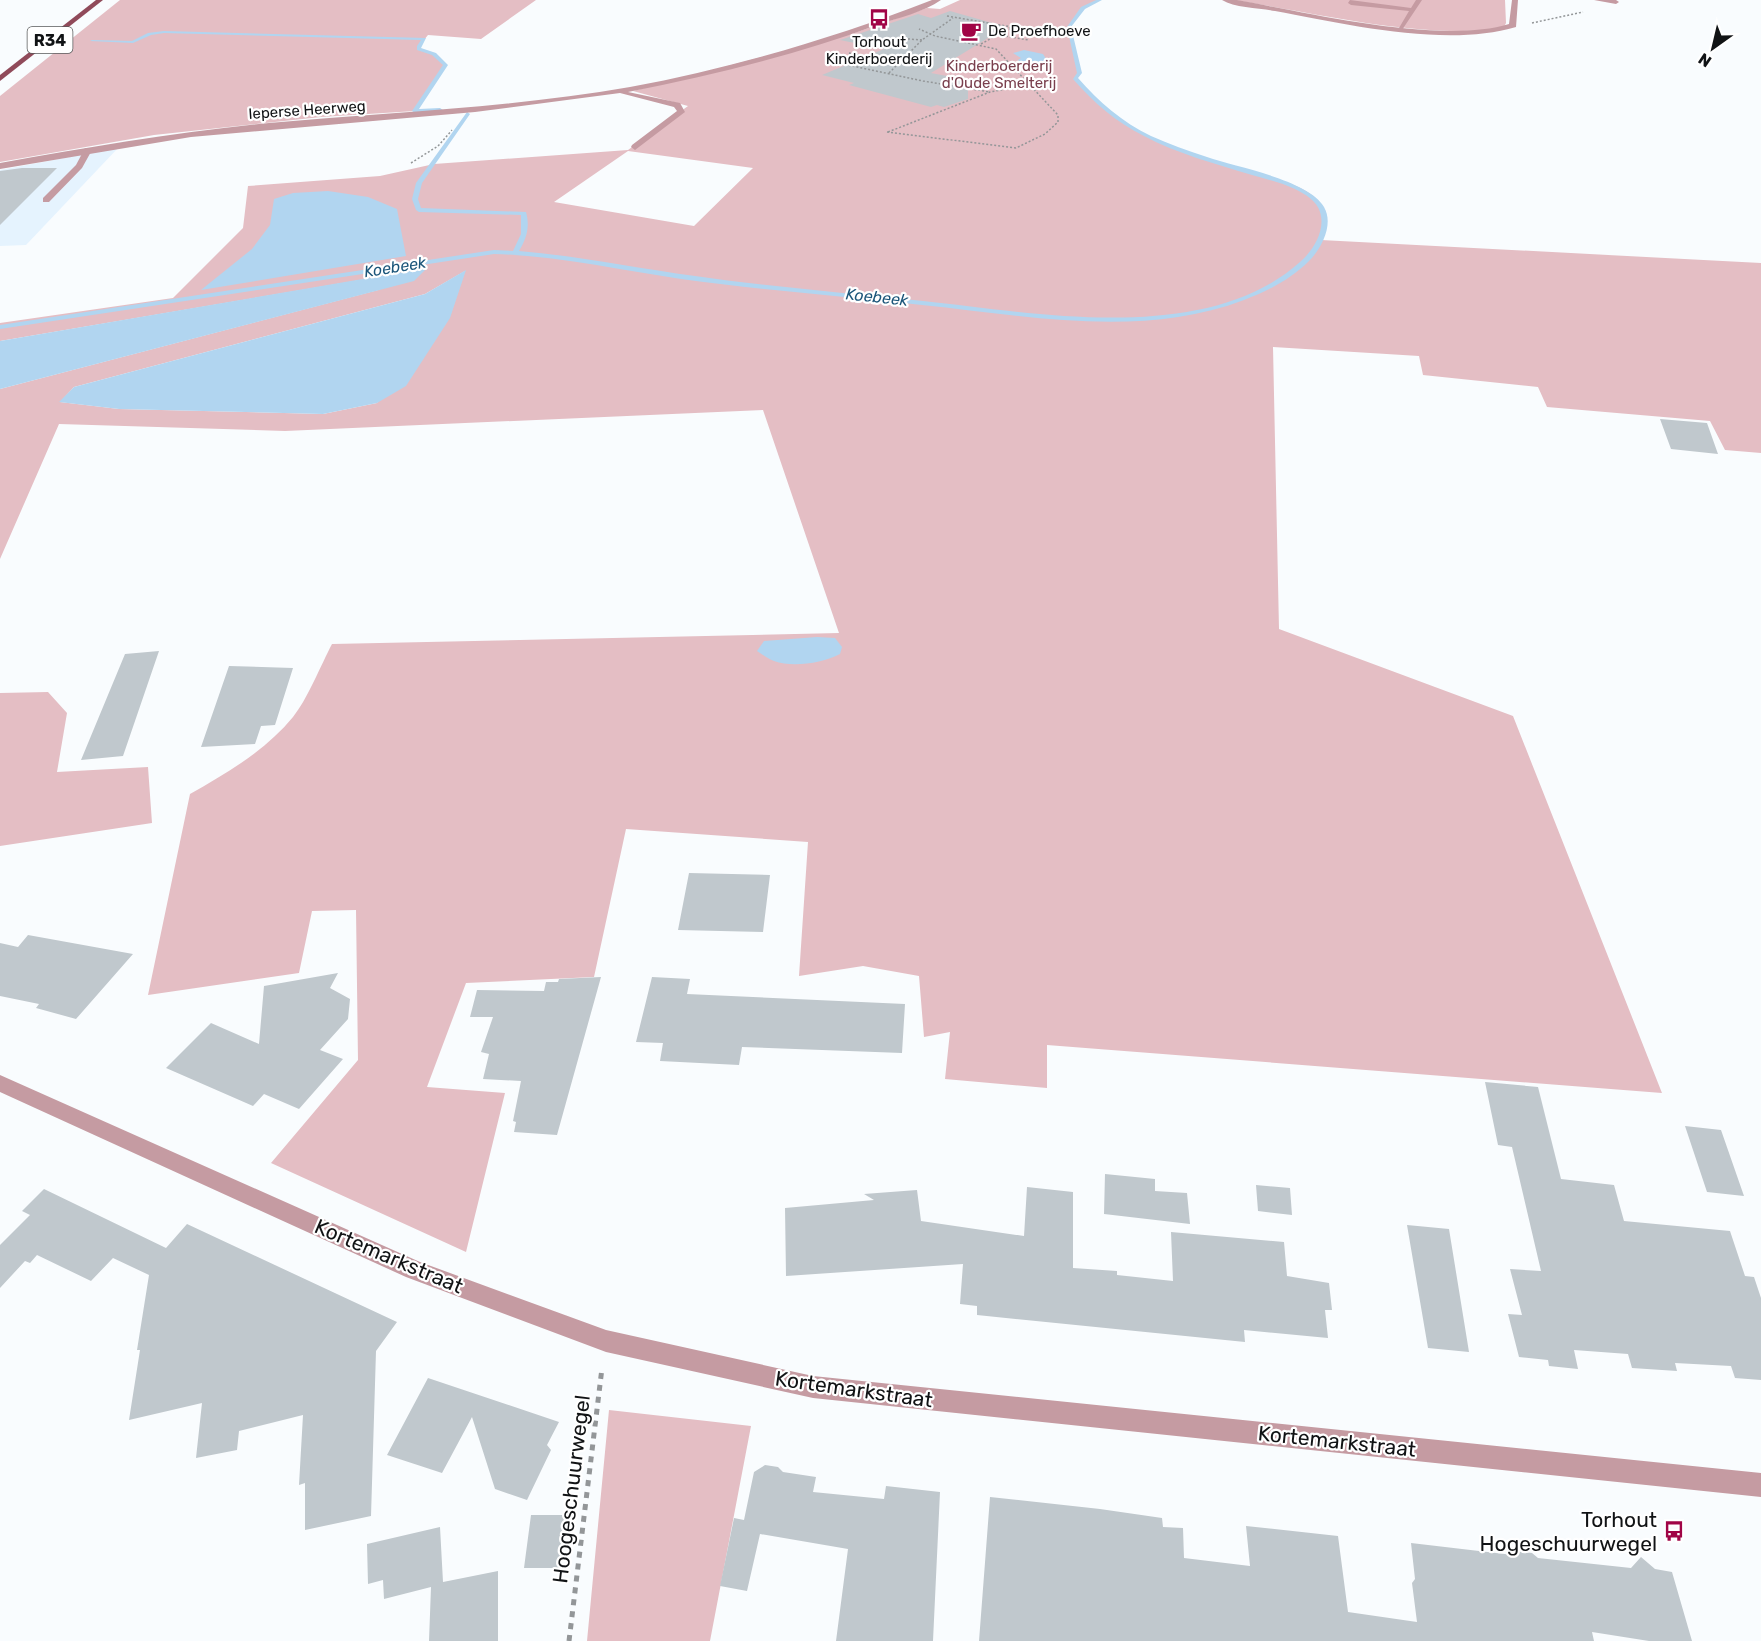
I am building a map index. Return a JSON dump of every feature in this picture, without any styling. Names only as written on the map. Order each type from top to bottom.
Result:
[{"type":"main road","name":"R34","points":[[0,79],[100,0]]},
{"type":"street","name":"Ieperse Heerweg","points":[[0,166],[88,150],[219,131],[456,112],[617,91],[786,51],[938,0]]},
{"type":"street","points":[[1225,0],[1402,28],[1471,34],[1505,31],[1513,25],[1515,0]]},
{"type":"street","points":[[1597,0],[1616,2]]},
{"type":"street","name":"Ieperse Heerweg","points":[[617,91],[677,105],[681,112],[636,147]]},
{"type":"street","name":"Kortemarkstraat","points":[[0,1083],[414,1270],[606,1341],[813,1387],[1761,1485]]},
{"type":"lane","points":[[1353,0],[1351,3],[1413,10]]},
{"type":"lane","points":[[1402,28],[1419,0]]},
{"type":"lane","points":[[46,200],[79,166],[88,150]]},
{"type":"path","points":[[1513,25],[1545,21],[1616,2]]},
{"type":"path","points":[[914,9],[1012,27],[981,44]]},
{"type":"path","points":[[889,73],[922,40],[954,17]]},
{"type":"path","points":[[915,26],[931,34],[996,49],[1058,116],[1058,122],[1045,134],[1016,148],[887,132],[990,92],[1029,85]]},
{"type":"path","points":[[1008,29],[1039,35]]},
{"type":"path","points":[[998,35],[1029,40]]},
{"type":"path","points":[[847,63],[923,81],[990,92]]},
{"type":"path","points":[[411,163],[438,146],[450,135],[455,124],[456,112]]},
{"type":"path","name":"Hoogeschuurwegel","points":[[569,1641],[606,1341]]},
{"type":"shaded area","points":[[118,148],[26,245],[0,246],[0,170]]},
{"type":"green space","points":[[120,0],[536,0],[481,39],[428,35],[419,49],[434,54],[446,65],[415,111],[321,117],[154,135],[0,162],[0,96]]},
{"type":"green space","name":"Kinderboerderij d'Oude Smelterij","points":[[960,0],[1100,0],[1083,8],[1069,27],[1080,73],[1075,78],[1091,97],[1129,126],[1150,138],[1219,164],[1280,180],[1300,188],[1315,198],[1323,209],[1321,240],[1761,263],[1761,453],[1725,450],[1710,421],[1547,407],[1538,387],[1423,375],[1419,356],[1273,347],[1279,629],[1513,716],[1662,1093],[1047,1045],[1047,1088],[945,1079],[950,1032],[924,1037],[919,976],[863,966],[799,976],[808,842],[626,829],[594,977],[466,983],[427,1087],[505,1093],[466,1252],[271,1163],[358,1060],[356,910],[312,911],[299,973],[148,995],[190,794],[258,751],[282,729],[303,701],[332,644],[839,633],[763,410],[285,431],[59,424],[0,559],[0,389],[378,290],[426,269],[0,341],[0,323],[173,298],[243,228],[248,186],[380,176],[434,164],[628,150],[688,106],[633,91],[854,33],[927,8],[940,9]],"holes":[[[628,151],[753,168],[694,226],[554,202]],[[465,271],[377,403],[323,414],[119,409],[60,402],[74,387],[425,294]]]},
{"type":"green space","points":[[1234,0],[1505,0],[1506,23],[1503,29],[1436,30],[1334,18]]},
{"type":"green space","points":[[48,692],[67,713],[57,772],[148,767],[152,823],[0,846],[0,693]]},
{"type":"green space","points":[[609,1410],[751,1426],[710,1641],[587,1641]]},
{"type":"water","points":[[1024,50],[1043,54],[1048,62],[1037,70],[1025,67],[1018,60],[1021,58],[1013,53]]},
{"type":"water","points":[[328,191],[368,197],[397,209],[406,256],[201,290],[252,249],[270,225],[274,199],[293,193]]},
{"type":"water","points":[[427,268],[414,281],[0,389],[0,341]]},
{"type":"water","points":[[466,270],[450,318],[406,386],[377,403],[323,414],[119,409],[59,402],[74,387],[425,294]]},
{"type":"water","points":[[835,638],[842,647],[840,654],[816,662],[790,664],[772,660],[757,651],[764,641]]},
{"type":"building","points":[[950,11],[1006,27],[931,73],[968,80],[968,99],[944,107],[937,105],[931,107],[849,85],[854,83],[822,75],[884,49],[840,40],[918,14],[931,18]]},
{"type":"building","points":[[22,168],[57,168],[0,225],[0,171]]},
{"type":"building","points":[[1660,419],[1707,423],[1718,454],[1671,449]]},
{"type":"building","points":[[159,651],[123,756],[81,760],[125,654]]},
{"type":"building","points":[[229,666],[293,668],[275,725],[261,726],[255,744],[201,747]]},
{"type":"building","points":[[689,873],[770,875],[763,932],[678,930]]},
{"type":"building","points":[[28,935],[133,954],[76,1019],[36,1008],[39,1004],[0,996],[0,943],[18,947]]},
{"type":"building","points":[[338,973],[330,988],[350,999],[348,1019],[320,1050],[343,1059],[299,1109],[264,1094],[253,1106],[166,1068],[211,1023],[259,1044],[264,986]]},
{"type":"building","points":[[601,977],[557,1135],[514,1132],[516,1122],[513,1121],[521,1081],[483,1079],[489,1054],[481,1052],[493,1017],[470,1017],[477,990],[544,991],[546,982],[558,982],[559,979]]},
{"type":"building","points":[[652,977],[690,979],[687,994],[905,1004],[902,1053],[742,1047],[739,1065],[660,1061],[663,1043],[636,1042]]},
{"type":"building","points":[[1485,1082],[1538,1087],[1561,1179],[1614,1185],[1624,1221],[1730,1231],[1745,1276],[1754,1277],[1761,1298],[1761,1380],[1735,1378],[1731,1366],[1675,1363],[1677,1371],[1632,1368],[1628,1354],[1574,1350],[1578,1369],[1549,1366],[1548,1360],[1519,1357],[1508,1314],[1522,1315],[1510,1269],[1541,1271],[1512,1147],[1498,1145]]},
{"type":"building","points":[[1685,1126],[1721,1130],[1744,1196],[1707,1192]]},
{"type":"building","points":[[1105,1174],[1155,1179],[1155,1191],[1187,1193],[1190,1224],[1104,1214]]},
{"type":"building","points":[[1256,1185],[1290,1188],[1292,1215],[1258,1211]]},
{"type":"building","points":[[1027,1187],[1073,1192],[1073,1268],[1117,1271],[1117,1275],[1173,1281],[1171,1232],[1284,1242],[1287,1276],[1329,1283],[1332,1310],[1325,1310],[1328,1338],[1244,1330],[1245,1342],[977,1315],[977,1306],[960,1304],[963,1264],[786,1276],[785,1208],[874,1200],[864,1194],[917,1190],[921,1221],[1024,1236]]},
{"type":"building","points":[[44,1189],[166,1248],[187,1224],[397,1322],[376,1351],[371,1516],[305,1530],[305,1483],[299,1485],[303,1415],[239,1431],[237,1450],[196,1458],[202,1403],[129,1420],[149,1275],[113,1258],[91,1281],[37,1255],[30,1263],[25,1261],[0,1288],[0,1245],[30,1215],[22,1211]]},
{"type":"building","points":[[1407,1225],[1449,1229],[1469,1352],[1428,1348]]},
{"type":"building","points":[[428,1378],[559,1422],[547,1445],[551,1450],[527,1500],[495,1489],[472,1417],[442,1473],[387,1455]]},
{"type":"building","points":[[765,1465],[778,1467],[783,1472],[816,1477],[813,1492],[884,1499],[886,1486],[940,1492],[933,1641],[836,1641],[848,1549],[760,1534],[747,1591],[720,1586],[734,1518],[744,1520],[754,1472]]},
{"type":"building","points":[[990,1497],[1162,1518],[1163,1527],[1183,1528],[1184,1558],[1250,1566],[1246,1526],[1338,1536],[1348,1612],[1417,1622],[1412,1583],[1415,1579],[1411,1543],[1513,1555],[1517,1551],[1532,1553],[1538,1558],[1631,1568],[1641,1557],[1655,1569],[1672,1572],[1692,1641],[1649,1641],[1592,1632],[1594,1641],[979,1641]]},
{"type":"building","points":[[531,1515],[565,1515],[559,1568],[524,1568]]},
{"type":"building","points":[[440,1527],[443,1582],[498,1571],[498,1641],[429,1641],[431,1587],[384,1599],[383,1580],[368,1584],[367,1544]]},
{"type":"waterway","name":"Koebeek","points":[[0,327],[494,252],[563,257],[739,284],[1016,313],[1106,319],[1167,317],[1207,310],[1252,294],[1294,271],[1309,257],[1321,239],[1325,221],[1324,214],[1313,198],[1296,187],[1176,149],[1147,136],[1121,121],[1096,102],[1075,78],[1080,73],[1069,27],[1083,8],[1100,0]]},
{"type":"waterway","points":[[92,41],[133,42],[150,34],[164,32],[424,39],[419,49],[434,54],[446,65],[415,111],[440,110]]},
{"type":"waterway","points":[[467,114],[419,183],[415,199],[419,210],[524,213],[524,234],[515,252]]},
{"type":"place","name":"Torhout Kinderboerderij","points":[[879,19]]},
{"type":"place","name":"De Proefhoeve","points":[[971,31]]},
{"type":"place","name":"Torhout Hogeschuurwegel","points":[[1674,1531]]}]
